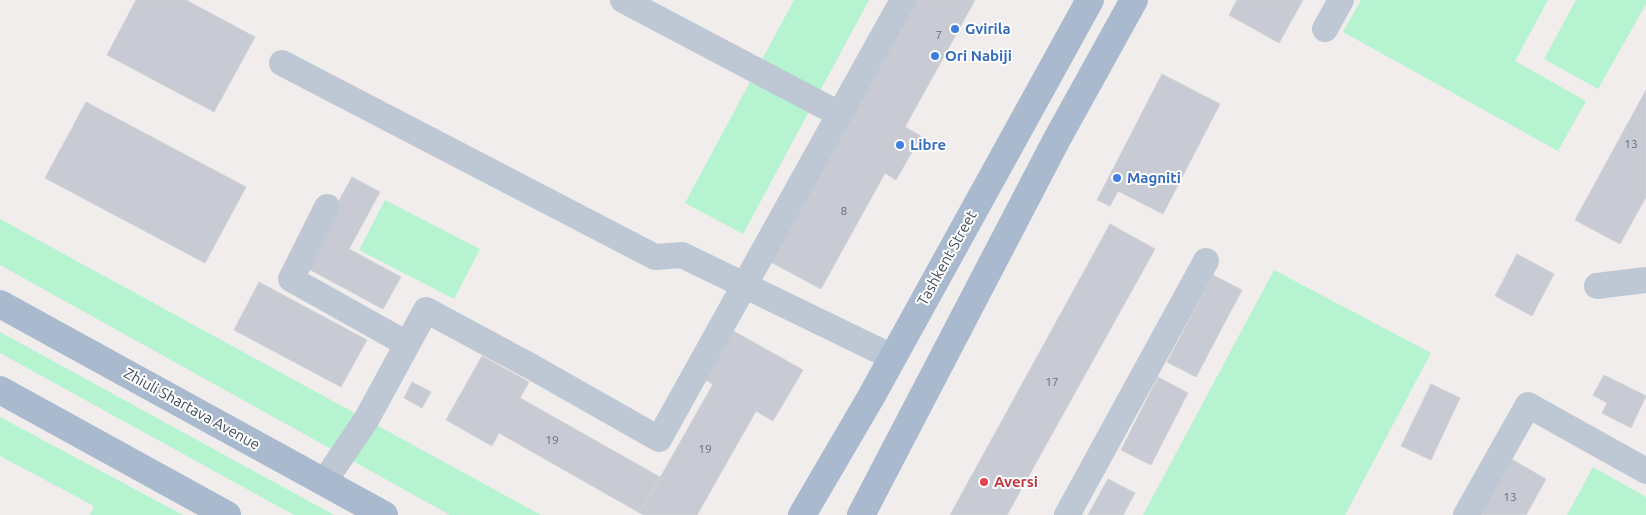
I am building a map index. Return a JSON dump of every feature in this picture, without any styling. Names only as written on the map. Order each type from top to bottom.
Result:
[{"type":"main road","name":"Tashkent Street","points":[[802,515],[1090,0]]},
{"type":"main road","points":[[861,515],[1057,139],[1134,0]]},
{"type":"main road","name":"Zhiuli Shartava Avenue","points":[[0,304],[384,515]]},
{"type":"main road","points":[[0,390],[227,515]]},
{"type":"street","points":[[623,0],[839,114]]},
{"type":"street","points":[[324,482],[366,420],[426,310],[659,439],[903,0]]},
{"type":"street","points":[[1325,30],[1341,0]]},
{"type":"street","points":[[282,63],[655,257],[682,255],[892,357]]},
{"type":"street","points":[[326,207],[291,279],[407,344]]},
{"type":"street","points":[[1067,515],[1206,261]]},
{"type":"street","points":[[1597,286],[1646,280]]},
{"type":"street","points":[[1466,515],[1528,405],[1646,471]]},
{"type":"green space","points":[[794,0],[869,0],[743,234],[685,203]]},
{"type":"green space","points":[[1361,0],[1548,0],[1515,61],[1586,101],[1558,151],[1343,32]]},
{"type":"green space","points":[[1576,0],[1646,0],[1646,4],[1598,89],[1544,59]]},
{"type":"green space","points":[[385,200],[480,249],[454,299],[359,250]]},
{"type":"green space","points":[[0,219],[541,515],[450,515],[0,265]]},
{"type":"green space","points":[[1274,270],[1431,353],[1345,515],[1143,515]]},
{"type":"green space","points":[[0,332],[334,515],[294,515],[0,353]]},
{"type":"green space","points":[[0,417],[183,515],[90,515],[94,506],[0,456]]},
{"type":"green space","points":[[1593,467],[1646,497],[1646,515],[1567,515]]},
{"type":"building","points":[[136,0],[186,0],[255,37],[214,112],[107,55]]},
{"type":"building","points":[[910,0],[975,0],[905,127],[921,136],[896,180],[885,173],[821,289],[767,260]]},
{"type":"building","points":[[1237,0],[1303,0],[1279,43],[1229,15]]},
{"type":"building","points":[[1162,74],[1220,104],[1163,214],[1118,191],[1110,206],[1097,200]]},
{"type":"building","points":[[1646,90],[1646,197],[1620,244],[1575,220]]},
{"type":"building","points":[[86,102],[246,187],[205,263],[45,178]]},
{"type":"building","points":[[352,177],[380,192],[349,249],[401,277],[383,309],[303,266]]},
{"type":"building","points":[[1110,224],[1155,249],[1007,515],[950,515]]},
{"type":"building","points":[[1517,254],[1554,274],[1532,316],[1495,296]]},
{"type":"building","points":[[1213,275],[1242,290],[1196,377],[1167,362]]},
{"type":"building","points":[[259,282],[367,340],[341,387],[234,330]]},
{"type":"building","points":[[730,329],[803,370],[773,421],[756,411],[697,515],[644,515],[640,513],[713,384],[702,378]]},
{"type":"building","points":[[482,356],[529,382],[520,398],[660,477],[640,513],[499,433],[492,446],[446,420]]},
{"type":"building","points":[[1604,375],[1646,396],[1631,428],[1602,413],[1607,403],[1593,395]]},
{"type":"building","points":[[1158,377],[1188,393],[1151,465],[1121,450]]},
{"type":"building","points":[[412,382],[431,392],[422,408],[404,398]]},
{"type":"building","points":[[1431,384],[1460,398],[1431,460],[1401,446]]},
{"type":"building","points":[[1506,456],[1546,479],[1526,515],[1473,515]]},
{"type":"building","points":[[1108,479],[1135,493],[1123,515],[1088,515]]},
{"type":"place","name":"Gvirila","points":[[955,29]]},
{"type":"place","name":"Ori Nabiji","points":[[935,56]]},
{"type":"place","name":"Libre","points":[[900,145]]},
{"type":"place","name":"Magniti","points":[[1117,178]]},
{"type":"place","name":"Aversi","points":[[984,482]]}]
